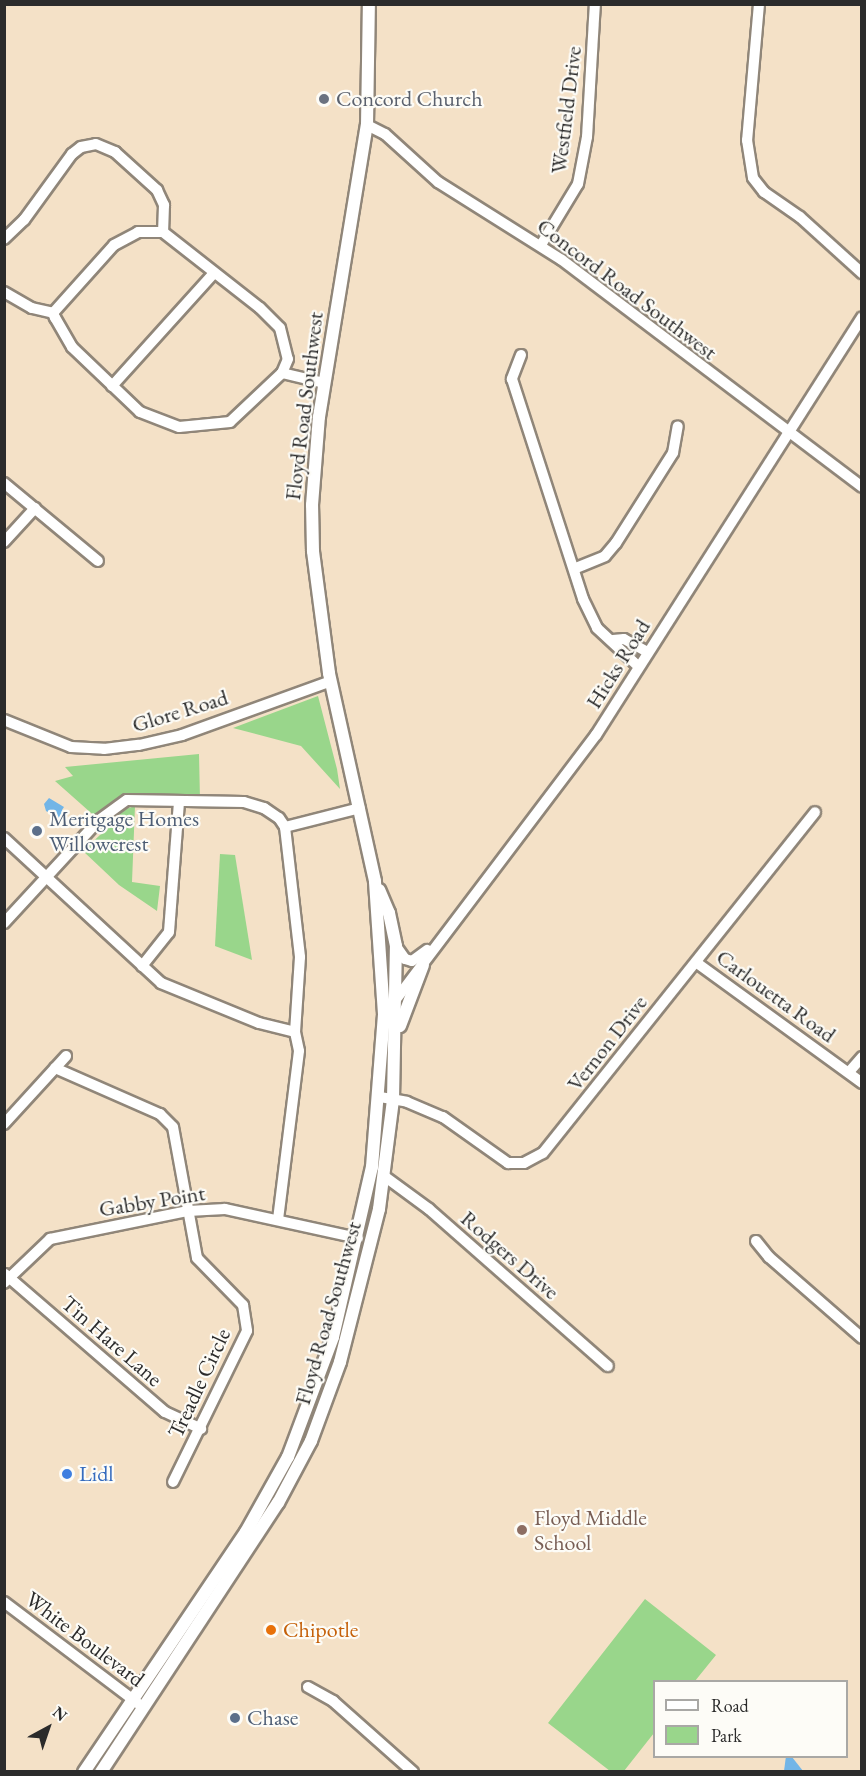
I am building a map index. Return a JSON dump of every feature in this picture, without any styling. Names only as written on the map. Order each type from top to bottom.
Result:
[{"type":"main road","name":"Floyd Road Southwest","points":[[101,1772],[138,1703],[246,1532],[288,1457],[321,1378],[358,1238],[380,1097],[384,1014],[375,881],[331,681],[312,532],[315,447],[367,125],[369,4]]},
{"type":"main road","name":"Floyd Road Southwest","points":[[84,1772],[138,1703],[263,1528],[311,1441],[353,1318],[384,1176],[393,1099],[396,946],[389,913],[375,881]]},
{"type":"main road","points":[[395,1057],[405,1007],[423,965]]},
{"type":"street","name":"Westfield Drive","points":[[541,245],[578,184],[587,137],[595,4]]},
{"type":"street","points":[[759,4],[747,140],[753,178],[764,192],[800,217],[861,273]]},
{"type":"street","name":"Concord Road Southwest","points":[[367,125],[385,134],[438,182],[541,245],[861,487]]},
{"type":"street","points":[[4,239],[31,212],[72,154],[81,147],[96,144],[115,152],[157,190],[164,205],[163,232]]},
{"type":"street","points":[[4,292],[32,308],[53,313],[72,347],[140,412],[179,427],[230,422],[282,373],[288,359],[280,328],[163,232],[138,232],[114,244],[53,313]]},
{"type":"street","points":[[112,386],[213,273]]},
{"type":"street","name":"Hicks Road","points":[[384,1014],[577,763],[861,318]]},
{"type":"street","points":[[521,355],[512,379],[590,615],[597,628],[613,640],[617,648],[639,666]]},
{"type":"street","points":[[282,373],[324,382]]},
{"type":"street","points":[[576,568],[605,556],[616,543],[673,453],[678,426]]},
{"type":"street","points":[[4,483],[98,561]]},
{"type":"street","points":[[4,542],[35,508]]},
{"type":"street","points":[[613,640],[624,639],[647,652]]},
{"type":"street","name":"Glore Road","points":[[4,720],[71,747],[104,749],[139,745],[182,735],[331,681]]},
{"type":"street","points":[[4,923],[115,805],[139,798],[259,805],[285,826],[300,937],[295,1032],[298,1051],[278,1219]]},
{"type":"street","points":[[142,966],[169,932],[179,801]]},
{"type":"street","points":[[285,826],[360,808]]},
{"type":"street","name":"Vernon Drive","points":[[380,1097],[393,1099],[443,1117],[508,1163],[524,1162],[543,1153],[697,963],[815,812]]},
{"type":"street","points":[[4,838],[161,983],[259,1023],[295,1032]]},
{"type":"street","points":[[396,946],[405,959],[412,961],[445,934]]},
{"type":"street","name":"Carlouetta Road","points":[[697,963],[769,1019],[849,1072],[861,1083]]},
{"type":"street","points":[[4,1124],[66,1056]]},
{"type":"street","points":[[849,1072],[861,1057]]},
{"type":"street","name":"Treadle Circle","points":[[55,1068],[137,1102],[167,1121],[173,1128],[197,1258],[243,1305],[247,1332],[173,1482]]},
{"type":"street","name":"Rodgers Drive","points":[[384,1176],[429,1209],[608,1366]]},
{"type":"street","name":"Gabby Point","points":[[6,1278],[50,1239],[188,1211],[225,1209],[358,1238]]},
{"type":"street","points":[[756,1241],[769,1257],[861,1338]]},
{"type":"street","name":"Tin Hare Lane","points":[[6,1278],[165,1412],[201,1429]]},
{"type":"street","name":"White Boulevard","points":[[4,1602],[138,1703]]},
{"type":"street","points":[[308,1687],[333,1701],[413,1772]]},
{"type":"green space","points":[[318,696],[340,789],[301,746],[233,728]]},
{"type":"green space","points":[[199,754],[200,799],[148,799],[109,808],[99,820],[55,781],[73,776],[65,767]]},
{"type":"green space","points":[[135,806],[132,882],[160,886],[157,911],[119,885],[83,851],[118,818],[116,812]]},
{"type":"green space","points":[[220,854],[235,855],[252,960],[215,946]]},
{"type":"green space","points":[[645,1599],[716,1655],[696,1680],[653,1680],[653,1734],[624,1771],[610,1771],[548,1723]]},
{"type":"water","points":[[49,798],[64,807],[62,810],[67,815],[62,820],[46,811],[44,804]]},
{"type":"water","points":[[786,1758],[793,1758],[803,1771],[784,1771]]},
{"type":"place","name":"Concord Church","points":[[324,99]]},
{"type":"place","name":"Meritgage Homes Willowcrest","points":[[37,831]]},
{"type":"place","name":"Lidl","points":[[67,1474]]},
{"type":"place","name":"Floyd Middle School","points":[[522,1530]]},
{"type":"place","name":"Chipotle","points":[[271,1630]]},
{"type":"place","name":"Chase","points":[[235,1718]]}]
